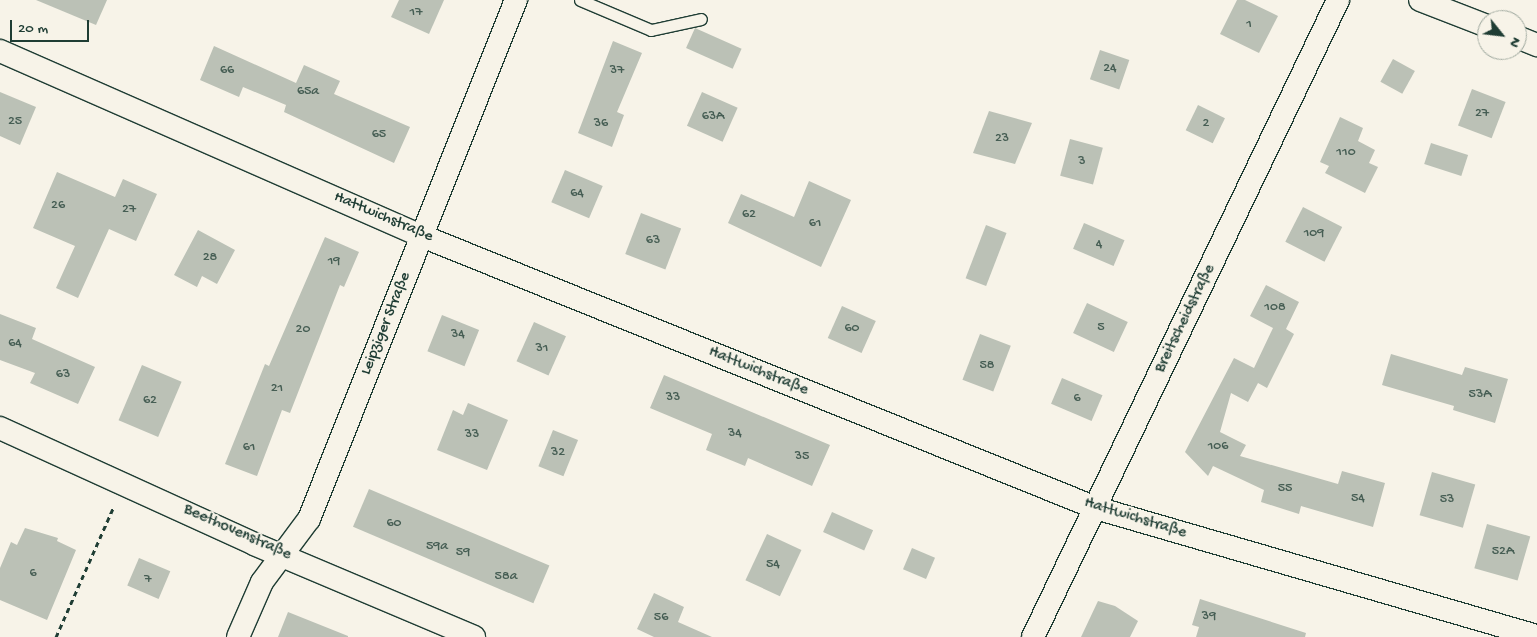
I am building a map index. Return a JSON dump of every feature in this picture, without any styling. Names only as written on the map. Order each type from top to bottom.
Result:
[{"type":"street","name":"Leipziger Straße","points":[[238,637],[262,582],[309,519],[516,0]]},
{"type":"street","name":"Breitscheidstraße","points":[[1033,637],[1338,0]]},
{"type":"street","points":[[1420,0],[1477,22]]},
{"type":"street","name":"Hattwichstraße","points":[[0,50],[422,236],[1096,508],[1537,636]]},
{"type":"street","name":"Beethovenstraße","points":[[0,428],[254,544],[283,554],[474,637]]},
{"type":"lane","points":[[580,0],[651,30],[701,19]]},
{"type":"path","points":[[56,637],[112,511]]},
{"type":"building","points":[[36,0],[107,0],[96,25]]},
{"type":"building","points":[[399,0],[444,0],[429,34],[391,17]]},
{"type":"building","points":[[1237,0],[1245,0],[1278,16],[1259,53],[1220,34]]},
{"type":"building","points":[[695,28],[742,49],[733,69],[686,48]]},
{"type":"building","points":[[613,41],[642,53],[617,112],[624,115],[612,147],[578,133]]},
{"type":"building","points":[[214,46],[296,83],[304,65],[340,81],[334,94],[410,127],[394,163],[284,112],[286,105],[243,87],[239,97],[200,80]]},
{"type":"building","points":[[1100,50],[1129,60],[1119,89],[1090,79]]},
{"type":"building","points":[[1393,59],[1415,71],[1402,94],[1380,82]]},
{"type":"building","points":[[1472,89],[1506,102],[1492,138],[1458,125]]},
{"type":"building","points":[[0,92],[36,107],[20,145],[0,136]]},
{"type":"building","points":[[702,92],[738,108],[723,142],[687,126]]},
{"type":"building","points":[[1198,105],[1225,118],[1213,143],[1186,130]]},
{"type":"building","points":[[989,111],[1032,123],[1015,164],[973,153]]},
{"type":"building","points":[[1340,117],[1363,128],[1358,141],[1375,150],[1369,163],[1378,167],[1365,193],[1325,173],[1329,166],[1320,162]]},
{"type":"building","points":[[1070,139],[1103,148],[1093,185],[1060,176]]},
{"type":"building","points":[[1431,143],[1468,155],[1461,176],[1424,164]]},
{"type":"building","points":[[565,170],[603,186],[589,218],[551,202]]},
{"type":"building","points":[[57,172],[115,197],[123,179],[157,194],[136,241],[109,229],[78,298],[56,288],[75,246],[33,228]]},
{"type":"building","points":[[809,181],[851,200],[821,267],[728,223],[741,194],[794,217]]},
{"type":"building","points":[[1303,207],[1342,227],[1324,262],[1285,242]]},
{"type":"building","points":[[641,213],[681,228],[665,269],[625,254]]},
{"type":"building","points":[[1084,223],[1125,240],[1114,266],[1073,249]]},
{"type":"building","points":[[986,225],[1007,233],[986,286],[966,278]]},
{"type":"building","points":[[198,230],[235,250],[217,284],[202,276],[197,287],[174,275]]},
{"type":"building","points":[[325,237],[359,252],[344,287],[340,285],[290,413],[282,410],[257,476],[225,464],[265,364],[269,366]]},
{"type":"building","points":[[1266,285],[1299,302],[1286,329],[1294,334],[1267,388],[1258,383],[1248,402],[1231,393],[1220,432],[1246,445],[1240,456],[1338,484],[1342,471],[1385,483],[1373,527],[1301,506],[1299,514],[1261,502],[1264,490],[1213,466],[1208,476],[1185,452],[1234,358],[1254,368],[1273,328],[1250,316]]},
{"type":"building","points":[[1087,303],[1128,322],[1114,352],[1073,333]]},
{"type":"building","points":[[842,306],[876,321],[862,353],[828,338]]},
{"type":"building","points":[[0,314],[36,328],[32,339],[95,367],[78,404],[30,383],[35,373],[0,360]]},
{"type":"building","points":[[442,315],[479,330],[464,366],[427,351]]},
{"type":"building","points":[[534,322],[566,336],[548,376],[517,361]]},
{"type":"building","points":[[980,334],[1011,346],[993,392],[962,380]]},
{"type":"building","points":[[1391,354],[1462,375],[1465,367],[1508,379],[1495,423],[1453,410],[1454,406],[1382,385]]},
{"type":"building","points":[[142,365],[182,382],[158,437],[119,420]]},
{"type":"building","points":[[664,375],[830,445],[812,486],[748,458],[745,466],[706,450],[712,434],[650,408]]},
{"type":"building","points":[[1062,378],[1103,395],[1092,421],[1051,404]]},
{"type":"building","points":[[468,403],[508,420],[487,470],[437,450],[453,410],[463,415]]},
{"type":"building","points":[[553,430],[578,440],[563,476],[538,466]]},
{"type":"building","points":[[1432,472],[1475,484],[1463,528],[1420,515]]},
{"type":"building","points":[[369,489],[549,566],[533,603],[353,527]]},
{"type":"building","points":[[832,512],[873,530],[864,550],[823,532]]},
{"type":"building","points":[[1487,524],[1530,536],[1518,581],[1474,568]]},
{"type":"building","points":[[25,528],[58,538],[57,541],[76,550],[47,620],[0,600],[0,568],[11,542],[17,545]]},
{"type":"building","points":[[767,534],[801,550],[780,596],[745,580]]},
{"type":"building","points":[[912,548],[935,558],[926,579],[903,569]]},
{"type":"building","points":[[139,558],[170,571],[159,599],[127,586]]},
{"type":"building","points":[[654,593],[684,607],[678,622],[712,637],[654,637],[637,629]]},
{"type":"building","points":[[1200,599],[1306,633],[1305,637],[1196,637],[1199,627],[1192,625]]},
{"type":"building","points":[[1098,601],[1115,606],[1138,621],[1130,637],[1081,637]]},
{"type":"building","points":[[288,612],[348,636],[348,637],[278,637]]}]
